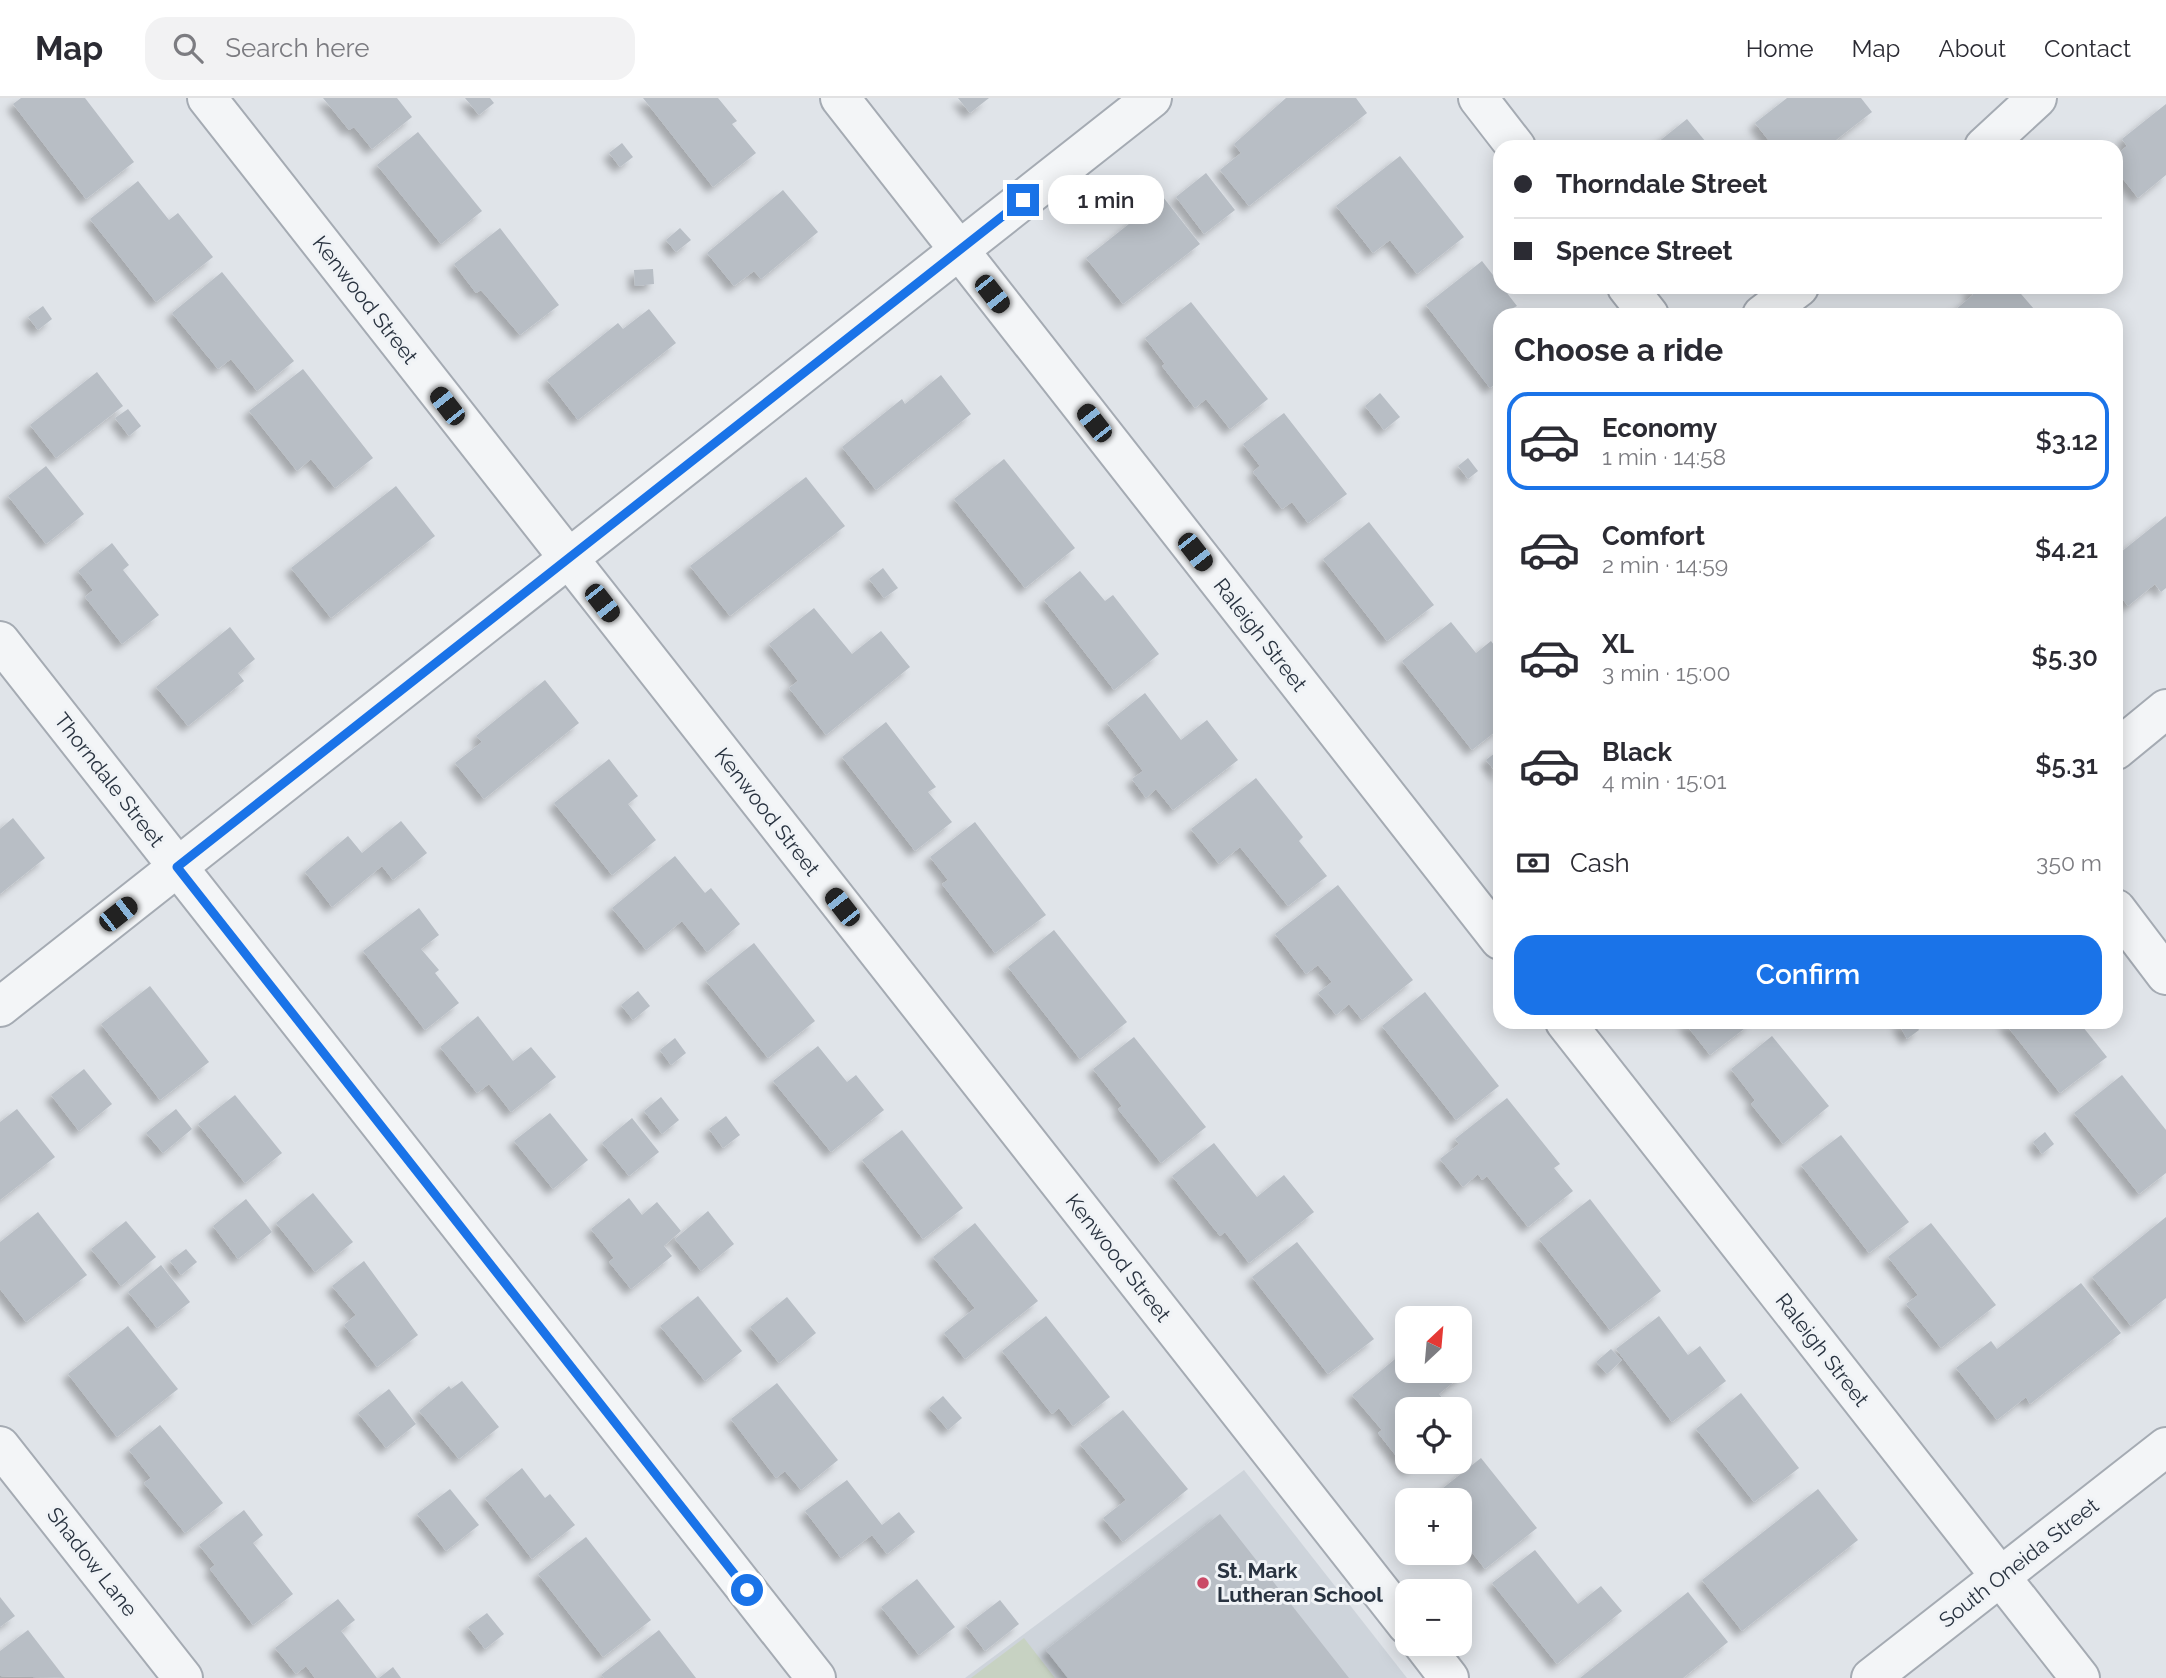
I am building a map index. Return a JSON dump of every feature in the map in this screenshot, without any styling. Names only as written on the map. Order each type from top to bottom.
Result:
[{"type":"street","name":"Kenwood Street","points":[[206,98],[1395,1610]]},
{"type":"street","name":"Raleigh Street","points":[[840,98],[1493,931]]},
{"type":"street","points":[[0,1007],[1152,98]]},
{"type":"street","points":[[1478,98],[1511,140]]},
{"type":"street","points":[[1992,140],[2037,98]]},
{"type":"street","points":[[1632,294],[1644,308]]},
{"type":"street","points":[[1771,308],[1790,294]]},
{"type":"street","name":"Thorndale Street","points":[[0,641],[816,1678]]},
{"type":"street","points":[[2123,744],[2166,709]]},
{"type":"street","points":[[2123,918],[2166,975]]},
{"type":"street","name":"Raleigh Street","points":[[1570,1029],[2080,1678]]},
{"type":"street","name":"Shadow Lane","points":[[0,1446],[183,1678]]},
{"type":"street","name":"South Oneida Street","points":[[1871,1678],[2166,1447]]},
{"type":"street","points":[[1432,1656],[1449,1678]]},
{"type":"shaded area","points":[[1244,1470],[1407,1678],[965,1678]]},
{"type":"green space","points":[[1024,1638],[1055,1678],[971,1678]]},
{"type":"building","points":[[21,98],[85,98],[134,162],[86,199],[13,104]]},
{"type":"building","points":[[323,98],[397,98],[412,117],[372,149],[354,127],[349,130]]},
{"type":"building","points":[[465,98],[490,98],[494,103],[479,115]]},
{"type":"building","points":[[643,98],[718,98],[737,121],[732,124],[756,153],[713,187]]},
{"type":"building","points":[[958,98],[989,98],[970,113]]},
{"type":"building","points":[[1286,98],[1356,98],[1367,113],[1249,206],[1220,170],[1241,153],[1234,144]]},
{"type":"building","points":[[1787,98],[1861,98],[1872,112],[1836,140],[1768,140],[1755,123]]},
{"type":"building","points":[[2166,104],[2166,175],[2138,198],[2123,179],[2123,149],[2127,146],[2122,139]]},
{"type":"building","points":[[1687,119],[1704,140],[1661,140]]},
{"type":"building","points":[[418,132],[482,211],[441,244],[377,165]]},
{"type":"building","points":[[622,143],[633,157],[620,167],[609,153]]},
{"type":"building","points":[[1400,156],[1464,237],[1417,274],[1390,240],[1373,253],[1336,206]]},
{"type":"building","points":[[1206,173],[1235,210],[1204,234],[1176,197]]},
{"type":"building","points":[[138,181],[169,220],[178,213],[213,257],[156,302],[90,219]]},
{"type":"building","points":[[783,190],[818,232],[761,279],[754,271],[734,286],[707,253]]},
{"type":"building","points":[[1163,197],[1200,244],[1123,304],[1086,258]]},
{"type":"building","points":[[500,228],[559,305],[520,335],[481,290],[476,293],[454,264]]},
{"type":"building","points":[[680,228],[691,240],[676,252],[666,240]]},
{"type":"building","points":[[1482,261],[1493,275],[1493,294],[1508,294],[1517,306],[1493,308],[1493,386],[1490,388],[1426,305]]},
{"type":"building","points":[[653,269],[654,284],[635,286],[634,270]]},
{"type":"building","points":[[222,272],[294,361],[257,391],[231,359],[218,369],[172,313]]},
{"type":"building","points":[[2021,294],[2033,308],[1957,308],[1973,295]]},
{"type":"building","points":[[1191,302],[1268,399],[1230,429],[1206,399],[1195,408],[1162,366],[1165,364],[1145,338]]},
{"type":"building","points":[[43,306],[52,319],[38,330],[28,317]]},
{"type":"building","points":[[649,309],[676,343],[578,420],[547,380],[618,323],[623,329]]},
{"type":"building","points":[[303,369],[373,458],[335,488],[311,459],[297,471],[249,411]]},
{"type":"building","points":[[97,372],[123,406],[56,458],[30,425]]},
{"type":"building","points":[[941,375],[971,414],[876,490],[842,447],[902,399],[905,404]]},
{"type":"building","points":[[1380,393],[1400,417],[1384,430],[1365,406]]},
{"type":"building","points":[[128,409],[141,426],[129,436],[115,418]]},
{"type":"building","points":[[1284,413],[1347,494],[1308,523],[1292,502],[1282,509],[1253,472],[1260,466],[1243,444]]},
{"type":"building","points":[[1468,458],[1478,471],[1468,479],[1458,466]]},
{"type":"building","points":[[1004,459],[1075,548],[1025,588],[954,499]]},
{"type":"building","points":[[46,466],[84,514],[46,544],[8,496]]},
{"type":"building","points":[[806,477],[845,526],[730,616],[690,566]]},
{"type":"building","points":[[396,486],[435,536],[331,618],[291,568]]},
{"type":"building","points":[[2166,516],[2166,588],[2161,592],[2155,584],[2128,606],[2123,600],[2123,550]]},
{"type":"building","points":[[1369,522],[1434,605],[1387,641],[1323,559]]},
{"type":"building","points":[[112,543],[129,565],[123,570],[159,615],[122,644],[85,597],[93,590],[78,571]]},
{"type":"building","points":[[883,568],[898,588],[884,598],[869,579]]},
{"type":"building","points":[[1080,571],[1105,601],[1113,595],[1159,654],[1114,690],[1044,600]]},
{"type":"building","points":[[814,608],[852,654],[881,631],[910,667],[826,735],[789,688],[798,681],[769,644]]},
{"type":"building","points":[[1451,622],[1476,653],[1491,641],[1493,734],[1472,750],[1402,661]]},
{"type":"building","points":[[230,627],[255,659],[238,673],[244,681],[188,726],[156,687]]},
{"type":"building","points":[[545,680],[579,723],[484,799],[455,763],[482,742],[476,736]]},
{"type":"building","points":[[1145,693],[1181,740],[1207,720],[1238,760],[1173,810],[1156,789],[1146,798],[1132,779],[1143,771],[1107,723]]},
{"type":"building","points":[[886,722],[936,787],[928,792],[952,822],[915,851],[842,757]]},
{"type":"building","points":[[1493,754],[1493,768],[1486,760]]},
{"type":"building","points":[[609,759],[638,796],[628,804],[656,840],[612,875],[554,803]]},
{"type":"building","points":[[1256,778],[1303,837],[1299,841],[1327,876],[1288,906],[1240,847],[1219,864],[1191,829]]},
{"type":"building","points":[[13,818],[45,858],[0,894],[0,829]]},
{"type":"building","points":[[401,821],[427,853],[393,880],[382,866],[332,907],[305,872],[348,836],[362,853]]},
{"type":"building","points":[[975,822],[1046,915],[995,953],[942,884],[948,880],[930,857]]},
{"type":"building","points":[[675,856],[705,893],[711,888],[740,924],[707,952],[682,921],[646,950],[612,908]]},
{"type":"building","points":[[1338,885],[1413,980],[1362,1020],[1349,1004],[1336,1015],[1318,993],[1332,982],[1318,965],[1306,974],[1275,934]]},
{"type":"building","points":[[419,908],[439,935],[421,949],[439,970],[435,973],[459,1003],[425,1030],[363,951]]},
{"type":"building","points":[[1054,930],[1127,1022],[1080,1059],[1008,967]]},
{"type":"building","points":[[754,943],[815,1021],[768,1058],[706,981]]},
{"type":"building","points":[[150,986],[209,1062],[160,1100],[101,1024]]},
{"type":"building","points":[[638,991],[650,1006],[633,1020],[621,1005]]},
{"type":"building","points":[[1425,992],[1499,1086],[1456,1120],[1382,1026]]},
{"type":"building","points":[[478,1016],[513,1061],[531,1047],[556,1077],[511,1112],[489,1084],[477,1093],[440,1047]]},
{"type":"building","points":[[1690,1029],[1744,1029],[1710,1055]]},
{"type":"building","points":[[1902,1029],[1918,1029],[1919,1030],[1907,1039]]},
{"type":"building","points":[[2010,1029],[2085,1029],[2107,1057],[2060,1093]]},
{"type":"building","points":[[1772,1036],[1829,1106],[1783,1144],[1751,1104],[1755,1100],[1731,1069]]},
{"type":"building","points":[[1134,1037],[1206,1127],[1161,1163],[1118,1109],[1122,1106],[1093,1069]]},
{"type":"building","points":[[675,1038],[686,1053],[671,1065],[660,1050]]},
{"type":"building","points":[[818,1046],[847,1082],[856,1075],[884,1110],[831,1152],[773,1081]]},
{"type":"building","points":[[84,1069],[112,1104],[79,1131],[51,1095]]},
{"type":"building","points":[[2122,1075],[2166,1130],[2166,1173],[2139,1194],[2074,1113]]},
{"type":"building","points":[[235,1095],[282,1153],[245,1183],[198,1124]]},
{"type":"building","points":[[661,1097],[679,1120],[662,1134],[644,1111]]},
{"type":"building","points":[[1507,1098],[1560,1164],[1554,1168],[1573,1191],[1528,1227],[1487,1176],[1482,1180],[1478,1174],[1463,1187],[1440,1159],[1459,1144],[1455,1139]]},
{"type":"building","points":[[17,1109],[55,1157],[0,1200],[0,1122]]},
{"type":"building","points":[[176,1109],[192,1129],[163,1153],[146,1133]]},
{"type":"building","points":[[550,1113],[588,1160],[553,1189],[514,1141]]},
{"type":"building","points":[[726,1116],[740,1135],[723,1148],[709,1129]]},
{"type":"building","points":[[632,1118],[659,1152],[629,1176],[602,1143]]},
{"type":"building","points":[[902,1130],[963,1208],[923,1239],[862,1160]]},
{"type":"building","points":[[2045,1132],[2054,1144],[2042,1154],[2033,1142]]},
{"type":"building","points":[[1841,1135],[1909,1222],[1869,1253],[1801,1165]]},
{"type":"building","points":[[1214,1143],[1257,1197],[1284,1175],[1314,1212],[1249,1263],[1225,1232],[1220,1236],[1172,1176]]},
{"type":"building","points":[[313,1193],[353,1242],[315,1272],[276,1223]]},
{"type":"building","points":[[629,1198],[642,1215],[657,1202],[681,1231],[664,1246],[672,1256],[631,1289],[609,1262],[614,1258],[591,1229]]},
{"type":"building","points":[[246,1199],[272,1232],[238,1259],[213,1226]]},
{"type":"building","points":[[1590,1199],[1661,1291],[1610,1330],[1539,1239]]},
{"type":"building","points":[[708,1211],[734,1244],[701,1271],[675,1239]]},
{"type":"building","points":[[38,1212],[87,1275],[26,1322],[0,1289],[0,1242]]},
{"type":"building","points":[[2166,1217],[2166,1298],[2131,1326],[2092,1277]]},
{"type":"building","points":[[126,1221],[156,1257],[121,1286],[91,1249]]},
{"type":"building","points":[[975,1223],[1038,1301],[965,1359],[944,1333],[975,1308],[933,1257]]},
{"type":"building","points":[[1931,1223],[1996,1305],[1941,1348],[1906,1304],[1918,1295],[1888,1257]]},
{"type":"building","points":[[1297,1242],[1374,1339],[1328,1374],[1252,1277]]},
{"type":"building","points":[[186,1249],[197,1262],[181,1275],[170,1261]]},
{"type":"building","points":[[364,1261],[418,1335],[377,1367],[344,1325],[356,1315],[332,1286]]},
{"type":"building","points":[[161,1265],[190,1302],[157,1328],[128,1292]]},
{"type":"building","points":[[2081,1283],[2121,1333],[2030,1404],[2026,1397],[1997,1420],[1956,1368],[1991,1341],[1997,1349]]},
{"type":"building","points":[[698,1296],[742,1351],[705,1381],[660,1326]]},
{"type":"building","points":[[787,1297],[816,1333],[779,1363],[750,1327]]},
{"type":"building","points":[[1046,1316],[1110,1397],[1073,1426],[1059,1408],[1052,1414],[1002,1351]]},
{"type":"building","points":[[1659,1316],[1688,1355],[1700,1346],[1726,1381],[1672,1422],[1616,1349]]},
{"type":"building","points":[[128,1326],[178,1389],[117,1437],[68,1374]]},
{"type":"building","points":[[1611,1349],[1622,1360],[1607,1374],[1596,1362]]},
{"type":"building","points":[[1395,1359],[1395,1383],[1452,1383],[1439,1394],[1441,1397],[1395,1397],[1395,1455],[1378,1433],[1382,1430],[1352,1395]]},
{"type":"building","points":[[462,1381],[499,1427],[459,1459],[419,1411],[449,1386],[451,1389]]},
{"type":"building","points":[[777,1383],[838,1460],[801,1490],[785,1471],[776,1478],[731,1419]]},
{"type":"building","points":[[389,1389],[416,1424],[386,1448],[358,1413]]},
{"type":"building","points":[[1741,1393],[1799,1468],[1754,1502],[1696,1429]]},
{"type":"building","points":[[943,1396],[962,1418],[948,1430],[929,1408]]},
{"type":"building","points":[[1123,1410],[1188,1489],[1123,1542],[1103,1518],[1126,1500],[1080,1444]]},
{"type":"building","points":[[160,1425],[223,1503],[185,1533],[144,1483],[151,1478],[129,1450]]},
{"type":"building","points":[[1481,1458],[1537,1528],[1485,1569],[1472,1552],[1472,1488],[1443,1488],[1461,1474],[1472,1474],[1472,1465]]},
{"type":"building","points":[[522,1468],[545,1498],[550,1494],[575,1525],[532,1559],[485,1498]]},
{"type":"building","points":[[847,1480],[882,1525],[899,1512],[915,1532],[887,1554],[872,1535],[841,1558],[805,1511]]},
{"type":"building","points":[[450,1489],[479,1525],[446,1551],[417,1514]]},
{"type":"building","points":[[1818,1489],[1858,1540],[1742,1631],[1702,1580]]},
{"type":"building","points":[[244,1510],[263,1535],[253,1543],[293,1594],[253,1625],[210,1569],[215,1565],[199,1545]]},
{"type":"building","name":"St. Mark Lutheran School","points":[[1220,1514],[1349,1678],[1068,1678],[1046,1650]]},
{"type":"building","points":[[586,1537],[651,1620],[603,1657],[538,1574]]},
{"type":"building","points":[[1535,1550],[1578,1604],[1601,1586],[1622,1611],[1557,1664],[1492,1583]]},
{"type":"building","points":[[917,1579],[955,1627],[919,1655],[881,1607]]},
{"type":"building","points":[[1688,1592],[1728,1642],[1683,1678],[1580,1678]]},
{"type":"building","points":[[0,1597],[15,1616],[0,1627]]},
{"type":"building","points":[[338,1599],[355,1620],[341,1631],[377,1678],[315,1678],[306,1666],[296,1674],[275,1648]]},
{"type":"building","points":[[1000,1600],[1019,1624],[985,1651],[966,1626]]},
{"type":"building","points":[[487,1613],[504,1634],[485,1649],[468,1627]]},
{"type":"building","points":[[28,1630],[65,1678],[0,1676],[0,1651]]},
{"type":"building","points":[[659,1630],[696,1678],[604,1678],[601,1675]]},
{"type":"building","points":[[393,1667],[401,1678],[379,1678]]},
{"type":"place","name":"St. Mark Lutheran School","points":[[1203,1583]]},
{"type":"route","points":[[747,1590],[177,867],[1023,200]]}]
